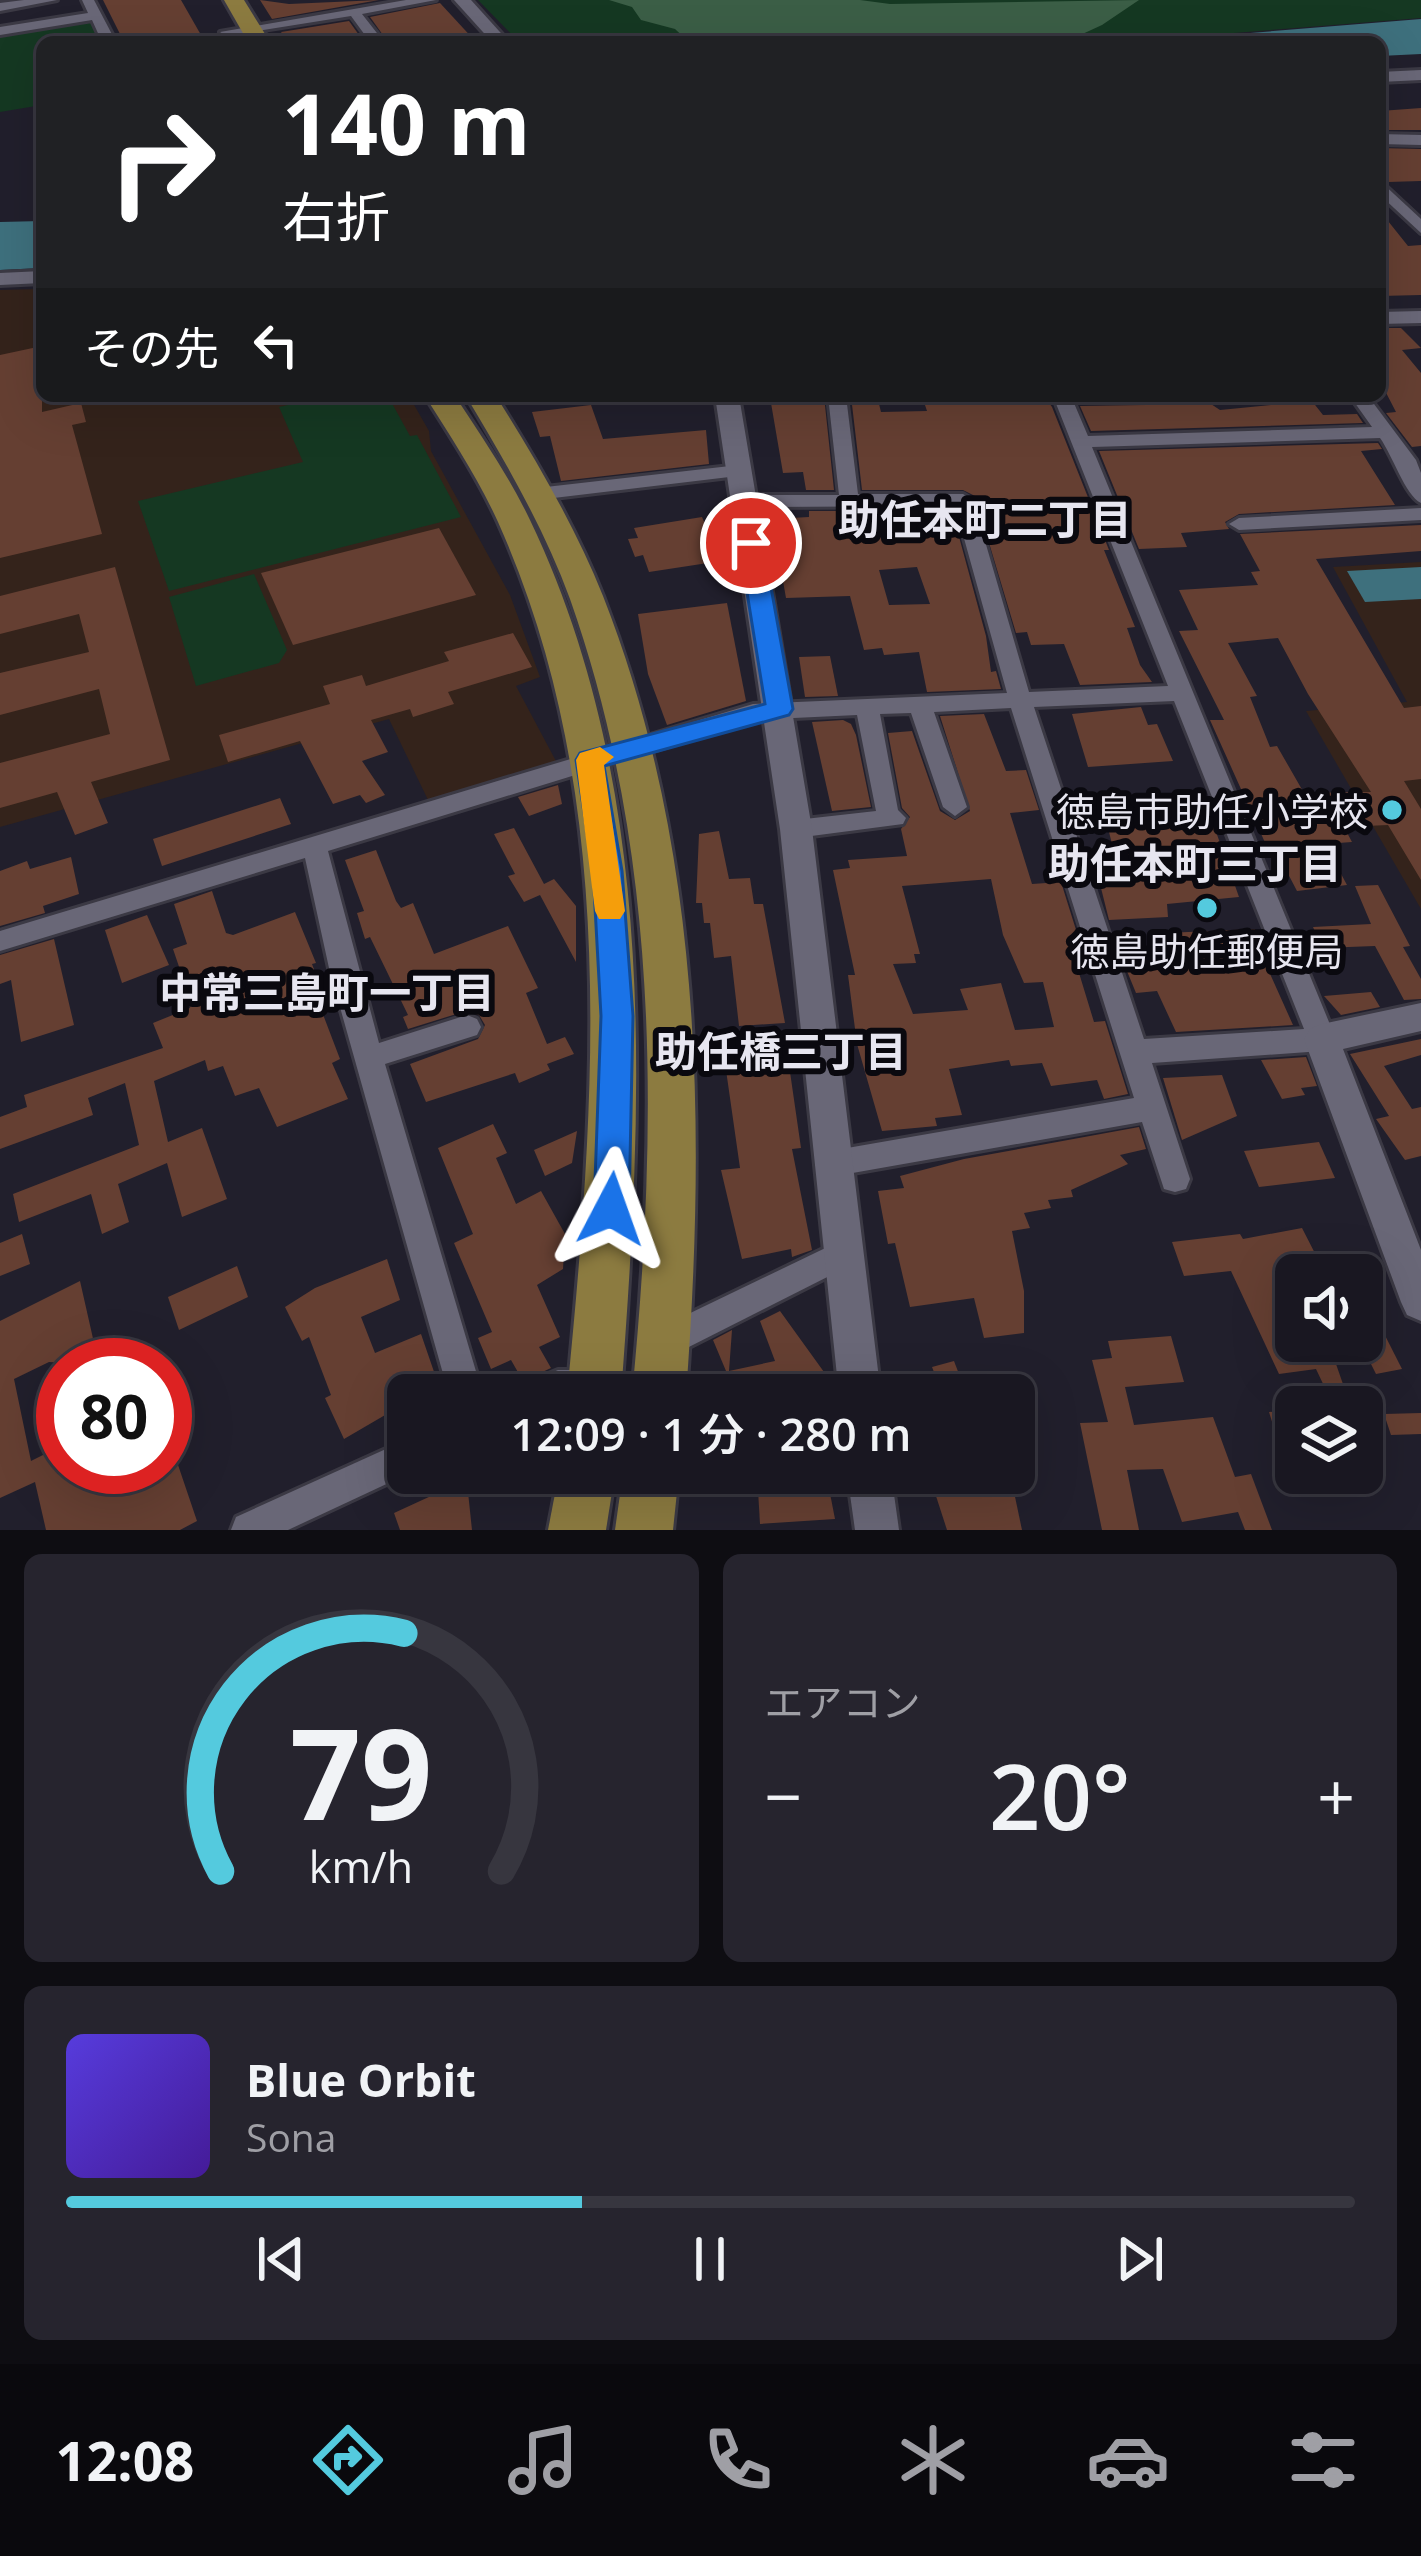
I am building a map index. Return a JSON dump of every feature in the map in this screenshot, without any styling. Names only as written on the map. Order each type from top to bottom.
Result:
[{"type":"highway","points":[[227,22],[255,35]]},
{"type":"highway","points":[[444,402],[502,496],[541,586],[590,760],[607,871],[617,1016],[615,1163],[596,1374]]},
{"type":"highway","points":[[484,402],[537,494],[589,604],[630,748],[657,879],[672,1162],[661,1374]]},
{"type":"highway","points":[[577,1530],[583,1494]]},
{"type":"highway","points":[[644,1530],[648,1494]]},
{"type":"street","points":[[0,8],[51,0]]},
{"type":"street","points":[[88,0],[107,36]]},
{"type":"street","points":[[255,35],[309,25],[354,8],[430,0]]},
{"type":"street","points":[[462,0],[495,36]]},
{"type":"street","points":[[354,8],[373,36]]},
{"type":"street","points":[[0,31],[96,16]]},
{"type":"street","points":[[1386,77],[1421,75]]},
{"type":"street","points":[[1386,139],[1421,140]]},
{"type":"street","points":[[1386,192],[1421,228]]},
{"type":"street","points":[[1398,205],[1421,203]]},
{"type":"street","points":[[0,279],[36,278]]},
{"type":"street","points":[[1386,318],[1421,317]]},
{"type":"street","points":[[728,402],[796,829],[830,1164],[857,1374]]},
{"type":"street","points":[[838,402],[849,499]]},
{"type":"street","points":[[1064,402],[1322,1039],[1421,1302]]},
{"type":"street","points":[[1363,402],[1406,460],[1421,497]]},
{"type":"street","points":[[1081,442],[1385,432]]},
{"type":"street","points":[[537,494],[741,486],[849,499],[963,500],[1020,700],[1174,1179]]},
{"type":"street","points":[[1239,524],[1421,514]]},
{"type":"street","points":[[0,941],[630,748],[779,709],[1184,693]]},
{"type":"street","points":[[920,704],[955,807]]},
{"type":"street","points":[[796,829],[891,813],[867,706]]},
{"type":"street","points":[[314,844],[460,1374]]},
{"type":"street","points":[[1133,1052],[1322,1039],[1421,1017]]},
{"type":"street","points":[[370,1057],[467,1027]]},
{"type":"street","points":[[830,1164],[1152,1108]]},
{"type":"street","points":[[665,1342],[842,1254]]},
{"type":"street","points":[[249,1530],[387,1466]]},
{"type":"street","points":[[872,1494],[877,1530]]},
{"type":"shaded area","points":[[36,289],[36,402],[412,402],[429,431],[431,451],[510,595],[540,677],[516,686],[557,763],[429,802],[389,719],[0,827],[0,290]]},
{"type":"shaded area","name":"徳島市助任小学校","points":[[1421,562],[1421,909],[1306,711],[1407,702],[1333,567]]},
{"type":"green space","points":[[478,0],[1421,0],[1421,18],[1195,36],[513,36]]},
{"type":"green space","points":[[609,0],[890,4],[1139,0],[1078,36],[683,36],[675,29],[641,20],[632,7]]},
{"type":"green space","points":[[91,20],[100,36],[36,36],[36,106],[0,112],[0,33]]},
{"type":"green space","points":[[301,402],[391,402],[410,436],[417,435],[461,517],[169,591],[138,501],[303,462],[279,407]]},
{"type":"green space","points":[[254,574],[287,650],[279,663],[196,686],[169,597]]},
{"type":"water","points":[[1421,19],[1421,54],[1386,56],[1386,36],[1213,36]]},
{"type":"water","points":[[36,221],[36,268],[0,270],[0,222]]},
{"type":"water","points":[[1421,567],[1421,599],[1365,602],[1347,571]]},
{"type":"building","points":[[103,0],[181,0],[202,36],[121,36]]},
{"type":"building","points":[[260,0],[289,4],[379,0],[272,19]]},
{"type":"building","points":[[440,3],[470,36],[384,36],[370,17]]},
{"type":"building","points":[[349,21],[360,36],[284,36],[281,32]]},
{"type":"building","points":[[1421,108],[1421,130],[1386,130],[1386,111]]},
{"type":"building","points":[[1386,148],[1421,149],[1421,181],[1388,182]]},
{"type":"building","points":[[1386,218],[1408,246],[1421,245],[1421,295],[1386,296]]},
{"type":"building","points":[[1386,328],[1401,328],[1421,348],[1402,350],[1421,373],[1421,446],[1412,447],[1386,413],[1396,412],[1386,393]]},
{"type":"building","points":[[36,347],[36,402],[42,402],[42,412],[81,403],[86,422],[72,425],[102,534],[0,558],[0,355]]},
{"type":"building","points":[[825,402],[834,490],[806,490],[803,472],[783,473],[771,403]]},
{"type":"building","points":[[852,402],[878,402],[881,412],[927,411],[924,402],[1048,402],[1109,550],[1104,550],[1135,627],[1127,628],[1140,665],[1152,682],[1080,685],[1064,644],[1031,645],[1027,632],[1016,633],[975,496],[963,490],[862,490]]},
{"type":"building","points":[[1313,402],[1323,415],[1357,414],[1363,423],[1091,431],[1080,406],[1211,404],[1220,410]]},
{"type":"building","points":[[591,405],[603,439],[706,430],[709,464],[561,481],[550,436],[540,437],[532,412]]},
{"type":"building","points":[[1378,443],[1382,449],[1361,451],[1395,505],[1239,514],[1225,522],[1229,529],[1181,533],[1187,547],[1139,549],[1099,451]]},
{"type":"building","points":[[809,511],[952,511],[986,636],[991,672],[996,671],[1001,689],[927,692],[919,652],[884,655],[882,648],[864,650],[850,596],[786,598],[772,519],[809,517]],"holes":[[[917,567],[930,604],[889,605],[879,570]]]},
{"type":"building","points":[[702,517],[721,561],[649,572],[643,555],[635,557],[628,539],[638,538],[634,528]]},
{"type":"building","points":[[1421,525],[1421,551],[1316,559],[1404,708],[1421,706],[1421,779],[1404,781],[1421,809],[1421,880],[1388,825],[1344,827],[1352,842],[1325,844],[1347,885],[1297,891],[1274,847],[1267,847],[1210,720],[1224,720],[1179,631],[1198,630],[1179,590],[1258,585],[1251,572],[1260,571],[1240,534]],"holes":[[[1278,638],[1371,792],[1304,793],[1277,746],[1270,747],[1250,697],[1257,696],[1228,643]]]},
{"type":"building","points":[[439,528],[476,595],[293,645],[261,573]]},
{"type":"building","points":[[115,567],[170,760],[91,782],[108,823],[75,835],[57,792],[0,808],[0,763],[110,734],[99,689],[0,715],[0,673],[89,652],[79,614],[0,634],[0,596]]},
{"type":"building","points":[[727,603],[746,701],[667,725],[648,674],[638,614]]},
{"type":"building","points":[[513,633],[532,667],[448,692],[454,704],[413,717],[410,709],[371,720],[388,752],[362,761],[385,795],[366,803],[360,795],[333,804],[300,741],[228,762],[219,735],[330,704],[323,686],[362,675],[366,686],[449,661],[444,652]]},
{"type":"building","points":[[830,656],[838,696],[805,697],[799,657]]},
{"type":"building","points":[[1141,707],[1148,725],[1157,724],[1173,761],[1088,767],[1072,714]]},
{"type":"building","points":[[984,714],[1006,771],[1026,770],[1039,810],[1010,813],[1032,884],[1061,882],[1082,949],[1072,950],[1094,1022],[1105,1021],[1128,1094],[1104,1099],[1097,1080],[1051,1086],[1042,1063],[1011,1066],[1009,1060],[949,1069],[962,1115],[935,1118],[937,1126],[882,1131],[857,1044],[848,975],[855,975],[833,870],[850,868],[848,860],[907,856],[901,829],[910,817],[902,808],[888,733],[912,731],[940,811],[955,820],[970,811],[940,716]],"holes":[[[991,879],[1003,935],[1024,983],[1043,982],[1054,1027],[1015,1030],[1001,983],[960,989],[968,1010],[913,1014],[893,964],[916,963],[914,954],[920,954],[902,886]]]},
{"type":"building","points":[[843,720],[856,735],[871,807],[832,811],[812,722]]},
{"type":"building","points":[[558,785],[562,804],[529,816],[518,797]]},
{"type":"building","points":[[280,798],[291,824],[162,866],[153,839]]},
{"type":"building","points":[[1214,826],[1239,897],[1167,904],[1168,917],[1109,920],[1094,860],[1098,860],[1094,845],[1112,844],[1108,828]]},
{"type":"building","points":[[514,828],[544,884],[554,879],[576,906],[576,962],[540,895],[524,902],[508,876],[515,874],[494,834]]},
{"type":"building","points":[[719,831],[729,879],[750,878],[754,904],[763,904],[785,1023],[739,1026],[731,956],[714,958],[710,923],[704,923],[702,903],[696,903],[699,834]]},
{"type":"building","points":[[376,850],[396,901],[401,908],[413,903],[434,954],[508,926],[538,988],[526,993],[547,1044],[565,1037],[574,1054],[547,1064],[550,1070],[519,1083],[515,1073],[426,1102],[410,1064],[478,1039],[485,1025],[479,1015],[466,1011],[408,1029],[403,1017],[408,1015],[370,937],[365,939],[357,913],[364,911],[345,860]]},
{"type":"building","points":[[71,857],[79,894],[43,906],[45,913],[0,926],[0,871],[27,861],[30,869]]},
{"type":"building","points":[[1378,885],[1410,946],[1403,947],[1421,979],[1421,999],[1404,1000],[1375,946],[1322,948],[1313,927],[1371,924],[1355,886]]},
{"type":"building","points":[[212,891],[226,933],[233,935],[295,912],[316,963],[312,964],[318,980],[311,983],[340,1059],[332,1063],[348,1099],[277,1127],[259,1088],[235,1096],[223,1066],[208,1071],[205,1060],[154,1081],[168,1142],[202,1128],[227,1199],[182,1217],[167,1163],[118,1184],[129,1222],[102,1234],[91,1194],[19,1222],[13,1194],[139,1145],[125,1083],[88,1098],[93,1115],[0,1149],[0,1117],[27,1107],[24,1095],[163,1048],[153,1023],[190,1008],[191,1002],[173,949],[187,944],[174,904]]},
{"type":"building","points":[[147,915],[169,965],[122,983],[105,930]]},
{"type":"building","points":[[1255,929],[1258,947],[1293,1025],[1176,1032],[1157,991],[1136,993],[1122,959],[1176,960],[1166,933]]},
{"type":"building","points":[[54,939],[74,1025],[21,1042],[11,980],[0,984],[0,955]]},
{"type":"building","points":[[1371,992],[1380,1007],[1341,1015],[1324,996]]},
{"type":"building","points":[[1421,1039],[1421,1055],[1384,1066],[1412,1109],[1421,1107],[1421,1156],[1405,1160],[1376,1119],[1389,1116],[1350,1054]]},
{"type":"building","points":[[1306,1057],[1317,1086],[1301,1088],[1305,1095],[1282,1099],[1261,1060]]},
{"type":"building","points":[[789,1065],[801,1148],[792,1149],[812,1250],[792,1257],[791,1249],[742,1259],[721,1170],[740,1168],[726,1070]]},
{"type":"building","points":[[1222,1075],[1237,1116],[1182,1140],[1163,1078]]},
{"type":"building","points":[[493,1124],[507,1153],[496,1158],[516,1204],[541,1191],[565,1234],[563,1269],[537,1285],[560,1337],[539,1347],[551,1368],[519,1374],[511,1360],[491,1369],[478,1338],[492,1332],[454,1243],[473,1234],[438,1148]]},
{"type":"building","points":[[1139,1127],[1146,1149],[1120,1155],[1128,1164],[1071,1190],[1073,1197],[1048,1200],[1051,1208],[1024,1213],[1030,1228],[1012,1231],[1024,1291],[1024,1333],[984,1338],[974,1298],[910,1307],[895,1243],[888,1244],[878,1191],[904,1188],[900,1176],[964,1159]]},
{"type":"building","points":[[577,1131],[572,1163],[545,1176],[534,1150]]},
{"type":"building","points":[[1319,1142],[1335,1178],[1259,1187],[1244,1151]]},
{"type":"building","points":[[1302,1228],[1315,1254],[1275,1254],[1275,1362],[1335,1362],[1344,1386],[1324,1386],[1316,1369],[1279,1374],[1231,1271],[1184,1276],[1172,1242],[1240,1234],[1243,1239]]},
{"type":"building","points":[[22,1234],[30,1264],[0,1276],[0,1243]]},
{"type":"building","points":[[387,1259],[400,1300],[361,1317],[375,1353],[421,1334],[435,1374],[387,1374],[387,1414],[344,1439],[325,1398],[331,1395],[309,1337],[302,1341],[285,1307],[315,1288]]},
{"type":"building","points":[[237,1266],[248,1297],[179,1330],[168,1297]]},
{"type":"building","points":[[80,1281],[93,1338],[36,1338],[36,1368],[14,1379],[31,1461],[36,1458],[36,1486],[35,1482],[0,1498],[0,1321]]},
{"type":"building","points":[[780,1311],[824,1372],[718,1374],[726,1371],[713,1340],[732,1330],[729,1371],[775,1361],[760,1321]]},
{"type":"building","points":[[1383,1331],[1402,1369],[1376,1374],[1370,1362],[1383,1362]]},
{"type":"building","points":[[1171,1336],[1184,1382],[1125,1387],[1134,1425],[1213,1417],[1235,1477],[1251,1474],[1272,1530],[1245,1530],[1238,1512],[1182,1522],[1163,1469],[1127,1470],[1139,1530],[1102,1530],[1080,1423],[1108,1422],[1092,1360],[1112,1358],[1108,1341]]},
{"type":"building","points":[[954,1361],[959,1374],[935,1374],[932,1367]]},
{"type":"building","points":[[1421,1413],[1421,1434],[1391,1435],[1384,1414]]},
{"type":"building","points":[[38,1494],[188,1494],[197,1521],[180,1530],[46,1530]]},
{"type":"building","points":[[435,1494],[468,1494],[472,1530],[400,1530],[394,1513]]},
{"type":"building","points":[[758,1494],[830,1494],[835,1519],[760,1524]]},
{"type":"building","points":[[1014,1494],[1022,1530],[947,1530],[936,1496]]},
{"type":"slow traffic","points":[[600,757],[590,760],[610,911]]},
{"type":"place","name":"徳島市助任小学校","points":[[1392,810]]},
{"type":"place","name":"徳島助任郵便局","points":[[1207,908]]},
{"type":"district","name":"助任本町二丁目","points":[[985,518]]},
{"type":"district","name":"助任本町三丁目","points":[[1195,862]]},
{"type":"district","name":"中常三島町一丁目","points":[[327,991]]},
{"type":"district","name":"助任橋三丁目","points":[[781,1050]]},
{"type":"route","points":[[611,1209],[617,1016],[607,871],[590,760],[753,712],[779,709],[751,543]]}]
